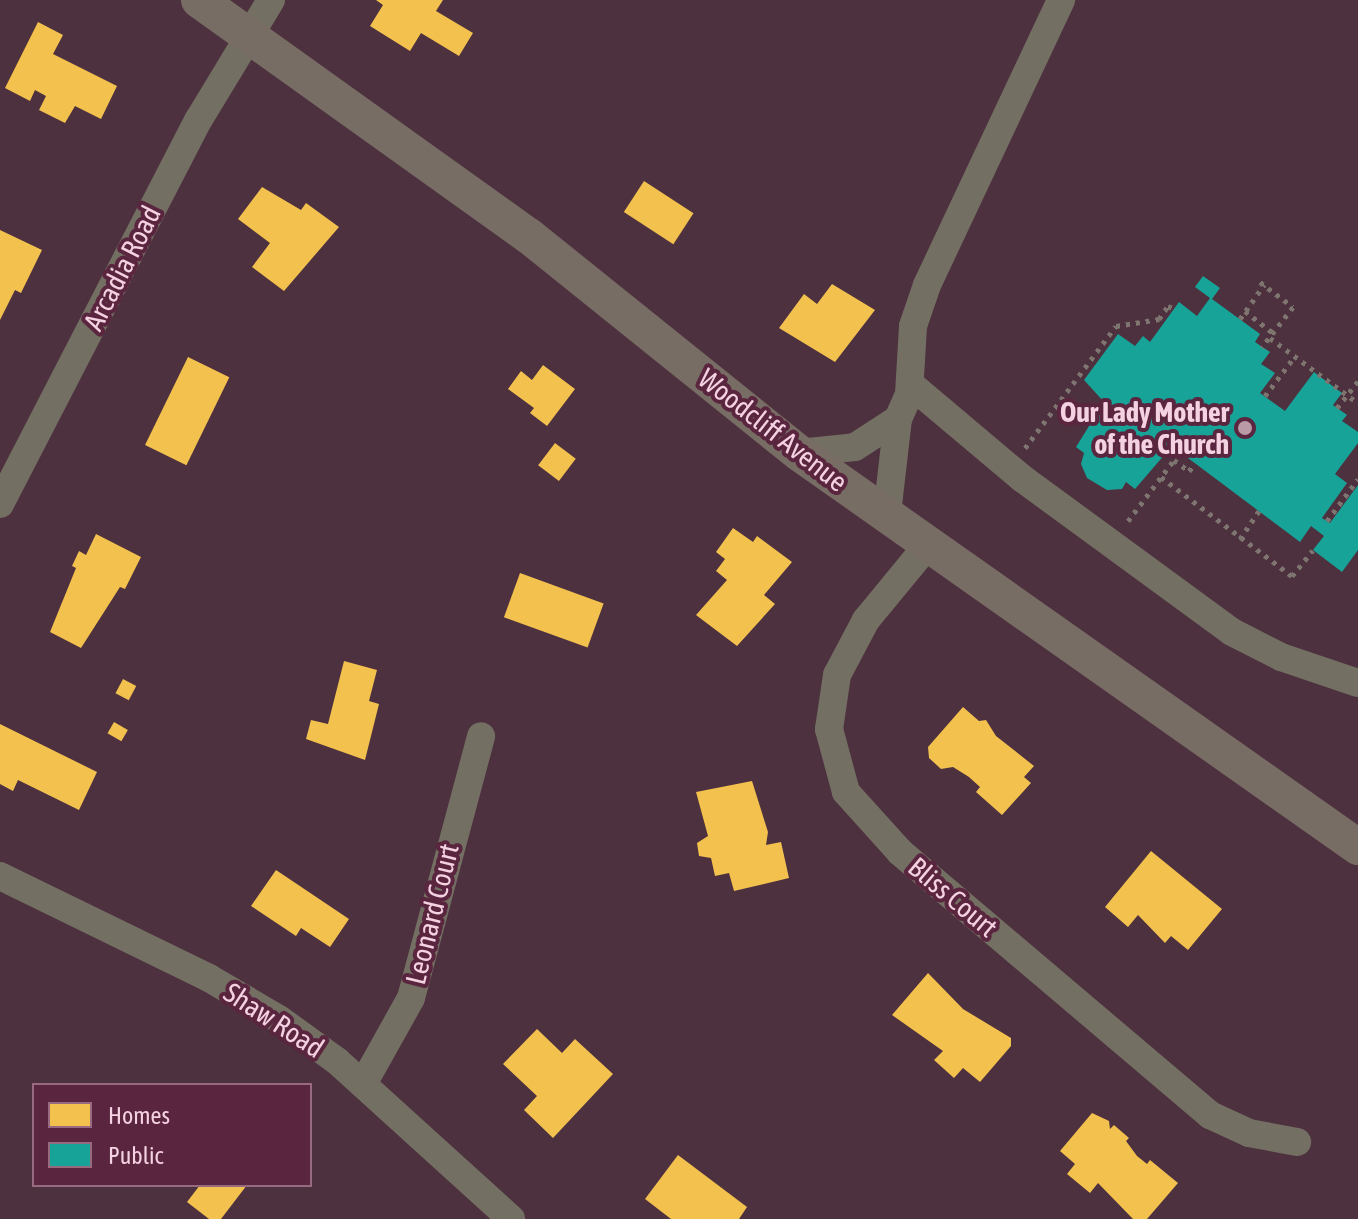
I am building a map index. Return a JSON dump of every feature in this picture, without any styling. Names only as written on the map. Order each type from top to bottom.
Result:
[{"type":"main road","name":"Woodcliff Avenue","points":[[199,0],[529,236],[799,453],[892,521],[1358,847]]},
{"type":"street","name":"Arcadia Road","points":[[0,504],[199,119],[271,0]]},
{"type":"street","points":[[892,521],[888,505],[898,419],[910,384],[913,326],[927,285],[1061,0]]},
{"type":"street","points":[[910,384],[1010,468],[1232,632],[1281,657],[1358,683]]},
{"type":"street","points":[[799,453],[855,447],[898,419]]},
{"type":"street","name":"Bliss Court","points":[[927,546],[866,620],[837,675],[829,729],[846,792],[900,852],[1210,1115],[1249,1133],[1297,1142]]},
{"type":"street","name":"Leonard Court","points":[[363,1084],[411,998],[481,736]]},
{"type":"street","name":"Shaw Road","points":[[0,876],[209,978],[279,1019],[363,1084],[511,1219]]},
{"type":"path","points":[[1240,319],[1262,284],[1293,307],[1262,347]]},
{"type":"path","points":[[1010,468],[1116,326],[1159,319],[1168,306],[1175,309]]},
{"type":"path","points":[[1245,311],[1295,356],[1358,403]]},
{"type":"path","points":[[1265,396],[1295,356]]},
{"type":"path","points":[[1337,408],[1358,381]]},
{"type":"path","points":[[1125,525],[1174,460],[1189,471],[1195,464]]},
{"type":"path","points":[[1161,477],[1292,576],[1313,550]]},
{"type":"path","points":[[1327,521],[1358,479]]},
{"type":"path","points":[[1240,539],[1259,511]]},
{"type":"building: Homes","points":[[376,0],[443,0],[436,11],[473,33],[459,56],[421,33],[410,51],[370,26],[383,5]]},
{"type":"building: Homes","points":[[38,22],[63,35],[53,54],[117,86],[101,119],[75,106],[65,123],[39,110],[46,96],[35,90],[30,101],[5,88]]},
{"type":"building: Homes","points":[[644,181],[693,213],[673,244],[624,212]]},
{"type":"building: Homes","points":[[262,187],[301,210],[306,203],[339,227],[284,291],[252,267],[270,243],[238,219]]},
{"type":"building: Homes","points":[[0,230],[42,250],[21,293],[15,290],[0,320]]},
{"type":"building: Homes","points":[[832,284],[875,310],[835,362],[779,328],[804,294],[817,304]]},
{"type":"building: Homes","points":[[188,357],[229,377],[186,465],[145,445]]},
{"type":"building: Homes","points":[[543,365],[575,389],[547,426],[530,413],[534,408],[508,389],[521,371],[532,380]]},
{"type":"building: Homes","points":[[555,443],[576,459],[559,481],[538,465]]},
{"type":"building: Homes","points":[[733,528],[753,542],[757,536],[792,562],[764,595],[775,604],[737,646],[696,615],[727,580],[716,571],[725,559],[716,552]]},
{"type":"building: Homes","points":[[96,534],[141,557],[125,589],[120,587],[81,648],[50,632],[76,568],[72,566],[79,551],[86,555]]},
{"type":"building: Homes","points":[[520,573],[604,603],[588,648],[504,617]]},
{"type":"building: Homes","points":[[344,661],[377,670],[369,701],[379,704],[365,760],[306,739],[311,720],[328,724]]},
{"type":"building: Homes","points":[[123,679],[136,686],[129,700],[115,693]]},
{"type":"building: Homes","points":[[963,707],[979,721],[986,720],[996,736],[1034,766],[1024,777],[1031,783],[1002,815],[976,792],[980,787],[969,777],[953,767],[941,769],[929,758],[928,747]]},
{"type":"building: Homes","points":[[114,722],[128,730],[121,741],[108,733]]},
{"type":"building: Homes","points":[[0,724],[97,772],[79,810],[18,780],[13,791],[0,784]]},
{"type":"building: Homes","points":[[752,781],[768,832],[766,845],[781,842],[789,878],[734,891],[729,873],[715,876],[711,858],[699,856],[697,843],[708,836],[696,792]]},
{"type":"building: Homes","points":[[1151,851],[1222,909],[1188,950],[1171,936],[1165,943],[1138,915],[1128,927],[1105,907]]},
{"type":"building: Homes","points":[[276,870],[349,919],[330,947],[301,928],[296,936],[251,906]]},
{"type":"building: Homes","points":[[928,973],[963,1009],[1011,1038],[1011,1046],[980,1082],[963,1068],[954,1078],[934,1060],[943,1051],[892,1015]]},
{"type":"building: Homes","points":[[537,1029],[562,1053],[575,1039],[613,1074],[553,1138],[524,1110],[537,1096],[503,1064]]},
{"type":"building: Homes","points":[[1092,1113],[1109,1121],[1110,1129],[1114,1125],[1129,1138],[1126,1141],[1137,1156],[1147,1164],[1150,1160],[1178,1183],[1147,1219],[1133,1219],[1098,1183],[1090,1193],[1067,1174],[1075,1164],[1060,1151]]},
{"type":"building: Homes","points":[[678,1155],[747,1207],[739,1219],[671,1219],[645,1199]]},
{"type":"building: Homes","points":[[198,1187],[245,1187],[221,1219],[209,1219],[187,1202]]},
{"type":"building: Public","points":[[1203,276],[1220,288],[1212,299],[1260,334],[1255,342],[1270,352],[1261,364],[1275,373],[1260,393],[1285,411],[1314,372],[1342,393],[1333,405],[1347,415],[1342,421],[1358,432],[1358,443],[1335,474],[1347,483],[1322,518],[1330,523],[1358,485],[1358,550],[1342,572],[1313,550],[1324,536],[1311,526],[1300,542],[1172,446],[1135,489],[1126,482],[1122,489],[1107,490],[1087,478],[1081,464],[1084,453],[1076,447],[1104,402],[1084,380],[1118,334],[1135,346],[1143,336],[1150,342],[1179,302],[1197,316],[1210,298],[1195,287]]},
{"type":"place","name":"Our Lady Mother of the Church","points":[[1245,428]]}]
